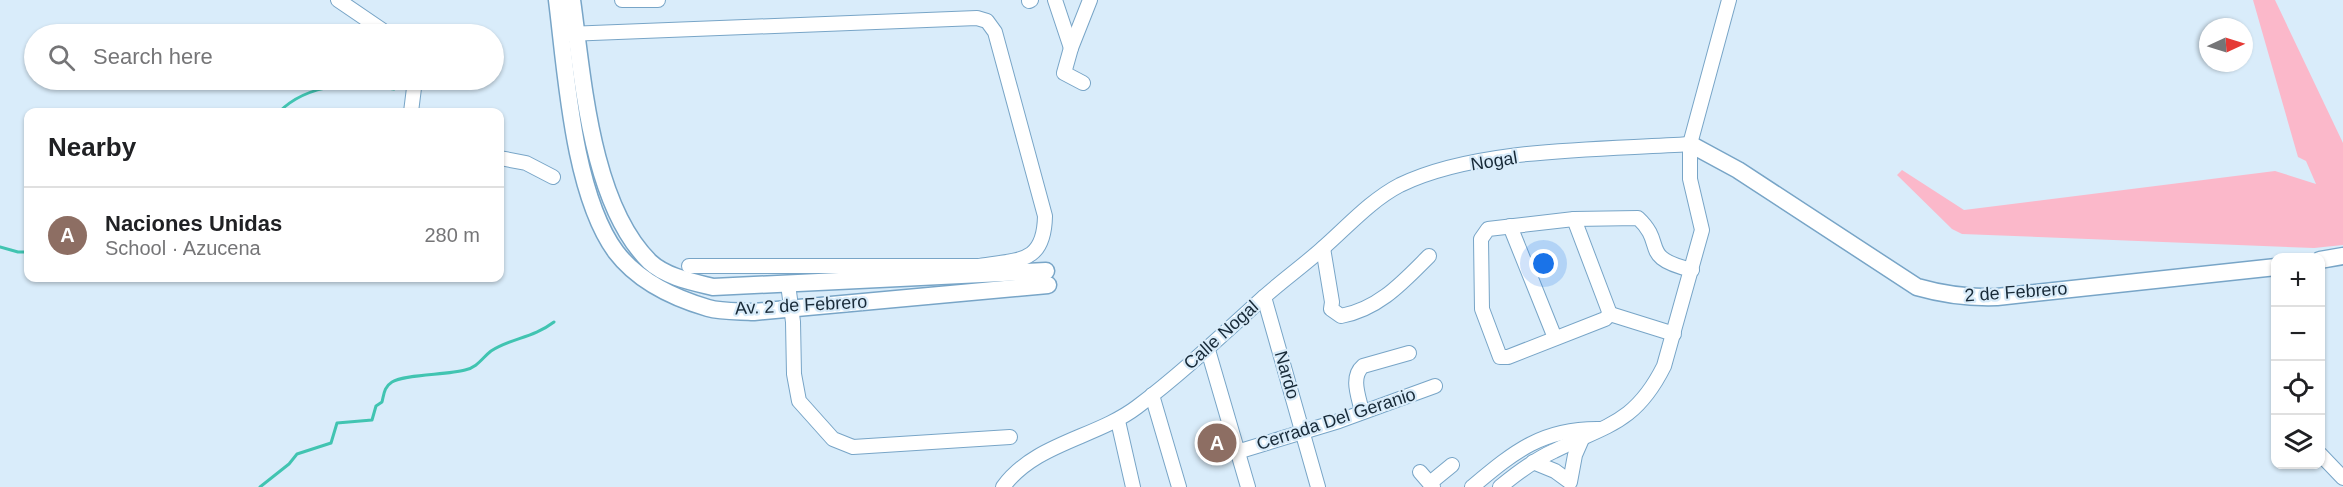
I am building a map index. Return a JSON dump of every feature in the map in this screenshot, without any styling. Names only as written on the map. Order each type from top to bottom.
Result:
[{"type":"main road","name":"Av. 2 de Febrero","points":[[557,0],[569,34],[585,93],[610,199],[624,230],[652,263],[686,281],[713,287],[1047,278],[754,312],[710,309],[666,292],[639,275],[616,252],[592,202],[577,145],[563,62],[569,34],[572,0]]},
{"type":"main road","name":"2 de Febrero","points":[[1690,144],[1738,170],[1917,287],[1943,295],[1969,298],[1997,297],[2271,268]]},
{"type":"main road","points":[[2325,259],[2343,256]]},
{"type":"street","points":[[338,0],[373,24]]},
{"type":"street","points":[[622,0],[658,0]]},
{"type":"street","points":[[1055,0],[1071,48]]},
{"type":"street","points":[[1083,82],[1058,70],[1071,48],[1090,0]]},
{"type":"street","points":[[1472,487],[1514,453],[1544,436],[1583,434],[1605,429],[1628,414],[1654,386],[1674,334],[1702,230],[1690,179],[1690,144],[1729,0]]},
{"type":"street","points":[[569,34],[977,18],[987,21],[995,32],[1045,216],[1044,237],[1036,252],[1025,257],[979,266],[689,266]]},
{"type":"street","points":[[412,108],[414,90]]},
{"type":"street","name":"Nogal","points":[[1323,248],[1388,192],[1402,184],[1446,169],[1492,159],[1690,144]]},
{"type":"street","points":[[504,159],[526,163],[553,177]]},
{"type":"street","points":[[1610,314],[1605,319],[1508,357],[1500,357],[1482,309],[1481,239],[1488,229],[1510,225],[1575,219],[1638,218],[1646,225],[1656,252],[1662,261],[1692,270]]},
{"type":"street","points":[[1575,219],[1610,314]]},
{"type":"street","points":[[1510,225],[1555,338]]},
{"type":"street","points":[[1323,248],[1332,302],[1331,309],[1341,316],[1360,313],[1397,289],[1429,256]]},
{"type":"street","name":"Calle Nogal","points":[[1003,487],[1025,465],[1067,441],[1118,421],[1208,350],[1264,297],[1323,248]]},
{"type":"street","points":[[788,284],[792,308],[796,393],[805,410],[839,443],[853,447],[1010,437]]},
{"type":"street","name":"Nardo","points":[[1264,297],[1318,487]]},
{"type":"street","points":[[1610,314],[1674,334]]},
{"type":"street","points":[[1208,350],[1248,487]]},
{"type":"street","points":[[1362,412],[1355,378],[1363,366],[1409,353]]},
{"type":"street","name":"Cerrada Del Geranio","points":[[1237,452],[1303,432],[1435,386]]},
{"type":"street","points":[[1152,395],[1179,487]]},
{"type":"street","points":[[1118,421],[1133,487]]},
{"type":"street","points":[[1500,487],[1533,462],[1583,434]]},
{"type":"street","points":[[1571,484],[1575,454],[1583,434]]},
{"type":"street","points":[[1544,436],[1571,484]]},
{"type":"street","points":[[2325,459],[2343,478]]},
{"type":"street","points":[[1533,462],[1555,471],[1571,484]]},
{"type":"street","points":[[1420,472],[1432,485],[1452,465]]},
{"type":"shaded area","points":[[2253,0],[2275,0],[2343,143],[2343,245],[2314,248],[1962,234],[1952,229],[1897,175],[1902,170],[1964,210],[2275,171],[2316,184],[2306,161],[2298,157]]},
{"type":"waterway","points":[[284,108],[304,95],[319,90]]},
{"type":"waterway","points":[[0,247],[24,252]]},
{"type":"waterway","points":[[260,487],[289,464],[297,454],[331,443],[337,423],[372,420],[376,406],[382,402],[386,388],[392,382],[406,377],[469,369],[477,365],[491,351],[554,322]]},
{"type":"place","name":"Naciones Unidas","points":[[1217,443]]}]
